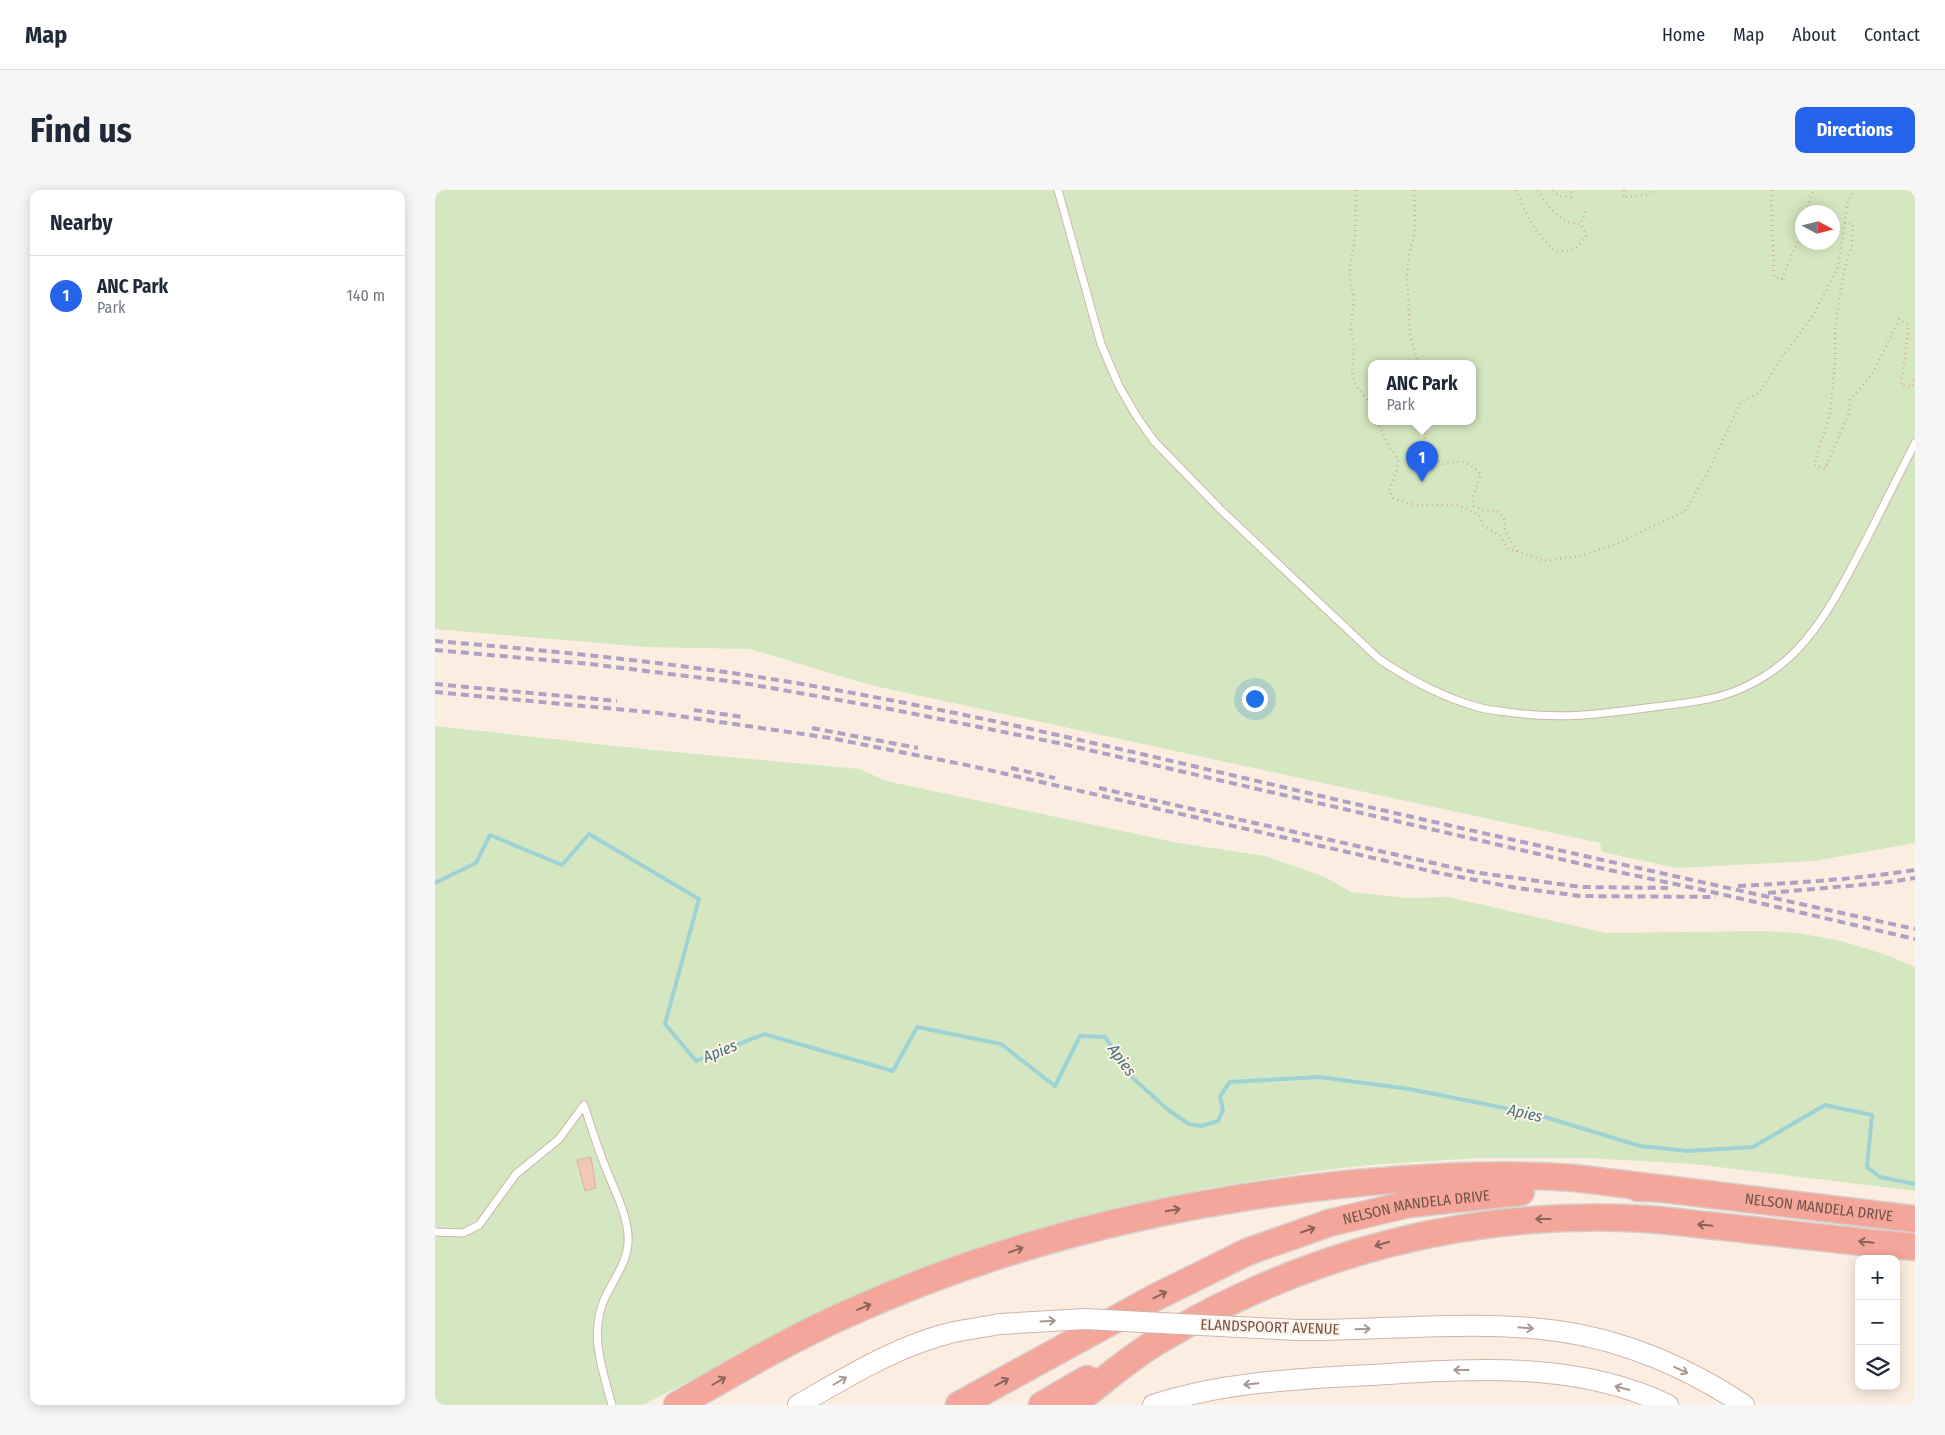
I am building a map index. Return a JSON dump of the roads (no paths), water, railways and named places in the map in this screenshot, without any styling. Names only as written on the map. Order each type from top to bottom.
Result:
[{"type":"highway","points":[[677,1405],[749,1364],[849,1313],[945,1274],[1040,1241],[1157,1213],[1273,1192],[1395,1180],[1479,1176],[1574,1178],[1656,1188]]},
{"type":"highway","name":"NELSON MANDELA DRIVE","points":[[959,1405],[1156,1297],[1247,1252],[1329,1223],[1409,1204],[1501,1193],[1565,1189],[1656,1188],[1913,1219]]},
{"type":"highway","name":"NELSON MANDELA DRIVE","points":[[1072,1405],[1156,1342],[1232,1300],[1311,1266],[1393,1241],[1465,1228],[1531,1219],[1644,1219],[1915,1246]]},
{"type":"highway","points":[[1042,1405],[1156,1342]]},
{"type":"main road","name":"ELANDSPOORT AVENUE","points":[[798,1405],[857,1371],[897,1352],[953,1332],[1000,1324],[1085,1320],[1297,1330],[1480,1326],[1559,1331],[1619,1345],[1650,1356],[1713,1386],[1743,1405]]},
{"type":"main road","points":[[1153,1405],[1188,1395],[1246,1384],[1343,1376],[1492,1370],[1566,1375],[1590,1379],[1632,1391],[1668,1405]]},
{"type":"lane","points":[[1058,190],[1104,352],[1119,386],[1154,441],[1221,510],[1379,659],[1405,676],[1443,695],[1482,708],[1537,716],[1580,716],[1608,713],[1697,702],[1725,695],[1747,686],[1767,674],[1794,653],[1818,625],[1843,584],[1915,443]]},
{"type":"lane","points":[[435,1232],[463,1233],[479,1225],[516,1174],[559,1139],[584,1106],[626,1221],[629,1237],[621,1268],[604,1301],[598,1334],[598,1352],[612,1405]]},
{"type":"waterway","name":"Apies","points":[[435,883],[476,863],[490,835],[562,865],[589,834],[699,899],[665,1024],[696,1061],[764,1034],[893,1071],[917,1027],[1001,1044],[1055,1086],[1080,1036],[1105,1037],[1133,1078],[1167,1109],[1189,1124],[1201,1126],[1218,1121],[1223,1110],[1220,1096],[1230,1082],[1319,1077],[1409,1089],[1535,1114],[1640,1146],[1688,1151],[1753,1147],[1825,1105],[1872,1115],[1867,1167],[1880,1177],[1915,1184]]},
{"type":"railway","points":[[435,641],[571,653],[706,669],[933,708],[1915,929]]},
{"type":"railway","points":[[435,650],[590,664],[743,683],[895,710],[1063,744],[1915,939]]},
{"type":"railway","points":[[435,684],[617,701]]},
{"type":"railway","points":[[435,692],[658,713],[830,738],[971,766],[1439,873],[1517,888],[1581,896],[1716,897]]},
{"type":"railway","points":[[694,710],[743,717]]},
{"type":"railway","points":[[812,728],[918,748]]},
{"type":"railway","points":[[1011,768],[1055,778]]},
{"type":"railway","points":[[1099,788],[1473,872],[1581,887],[1668,888]]},
{"type":"railway","points":[[1738,886],[1871,876],[1915,870]]},
{"type":"railway","points":[[1768,893],[1882,883],[1915,878]]},
{"type":"place","name":"ANC Park","points":[[1422,482]]}]
